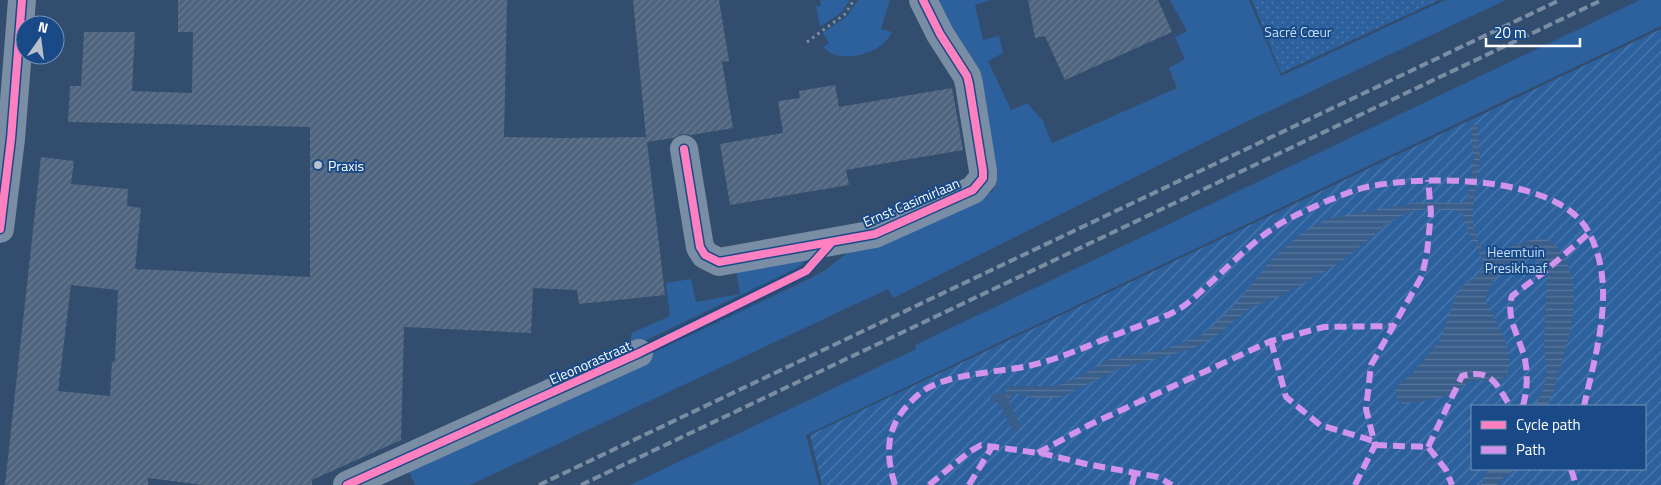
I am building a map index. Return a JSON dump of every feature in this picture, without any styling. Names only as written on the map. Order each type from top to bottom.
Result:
[{"type":"street","name":"Ernst Casimirlaan","points":[[684,149],[700,247],[711,260],[719,262],[876,234],[973,190],[982,178],[983,171],[967,76],[940,34],[923,0]]},
{"type":"street","points":[[0,229],[11,139],[14,11]]},
{"type":"street","name":"Eleonorastraat","points":[[347,485],[639,353]]},
{"type":"path","points":[[807,42],[845,14],[854,0]]},
{"type":"green space","points":[[820,0],[850,0],[842,12],[820,27],[816,6],[821,6]]},
{"type":"green space","points":[[858,0],[890,0],[881,29],[892,32],[880,46],[860,55],[839,56],[830,53],[823,47],[829,43],[823,33],[847,16]]},
{"type":"green space","points":[[938,0],[991,0],[975,5],[983,40],[999,36],[1003,53],[988,61],[1011,110],[1027,103],[1043,121],[1052,143],[1177,88],[1169,68],[1185,59],[1175,37],[1187,31],[1170,0],[1249,0],[1281,76],[1445,0],[1506,0],[1227,131],[893,298],[888,289],[470,485],[415,485],[408,469],[811,278],[824,271],[847,253],[881,245],[993,191],[997,178],[981,81],[953,33]]},
{"type":"green space","name":"Sacré Cœur","points":[[1252,0],[1439,0],[1281,73]]},
{"type":"green space","points":[[1640,0],[1661,0],[1661,26],[806,435],[819,485],[630,485],[916,349],[915,345]]},
{"type":"green space","name":"Heemtuin Presikhaaf","points":[[1661,29],[1661,485],[822,485],[810,435]]},
{"type":"green space","points":[[804,260],[804,263],[797,268],[638,344],[631,342],[631,335],[634,332],[670,316],[666,283],[691,279],[696,302],[740,294],[736,271]]},
{"type":"shaded area","points":[[1477,125],[1480,157],[1472,215],[1475,233],[1484,254],[1528,241],[1543,239],[1552,242],[1556,246],[1569,269],[1573,286],[1572,322],[1553,394],[1547,405],[1535,405],[1545,385],[1544,345],[1547,273],[1542,264],[1534,258],[1510,265],[1504,270],[1492,283],[1485,299],[1504,336],[1507,346],[1509,366],[1507,376],[1493,383],[1473,380],[1457,391],[1432,399],[1403,404],[1397,400],[1395,390],[1401,381],[1411,375],[1440,340],[1456,295],[1465,284],[1476,277],[1483,269],[1481,256],[1469,234],[1463,214],[1457,211],[1434,209],[1417,210],[1394,219],[1340,263],[1278,297],[1250,308],[1219,334],[1193,349],[1121,368],[1061,397],[1039,399],[1015,393],[1009,398],[1014,415],[1020,424],[1013,426],[1006,418],[998,402],[1001,394],[1011,386],[1057,386],[1110,359],[1165,349],[1202,335],[1232,308],[1272,259],[1299,235],[1326,219],[1420,202],[1464,203],[1468,198],[1474,158],[1471,126]]},
{"type":"shaded area","points":[[1488,470],[1515,470],[1500,480],[1497,485],[1481,485]]},
{"type":"building","points":[[178,0],[507,0],[504,137],[646,137],[633,0],[719,0],[729,61],[722,62],[733,128],[691,135],[682,134],[673,138],[647,142],[665,295],[579,304],[577,290],[533,288],[531,333],[404,327],[401,440],[312,480],[312,485],[203,485],[148,478],[148,485],[5,485],[41,157],[74,161],[71,184],[128,189],[127,206],[141,208],[135,269],[310,277],[310,127],[68,122],[70,86],[81,86],[84,32],[135,32],[132,91],[192,93],[193,32],[178,32]],"holes":[[[71,285],[118,290],[115,361],[112,362],[110,396],[58,391]]]},
{"type":"building","points":[[1028,0],[1158,0],[1172,32],[1065,80],[1045,36],[1035,38]]},
{"type":"building","points":[[835,85],[839,107],[952,88],[963,150],[846,170],[849,185],[730,205],[720,144],[783,133],[778,101],[800,98],[799,91]]},
{"type":"waterway","points":[[995,398],[1003,400],[1016,426]]},
{"type":"railway","points":[[539,485],[1560,0]]},
{"type":"railway","points":[[581,485],[1602,0]]},
{"type":"marked path","points":[[1355,485],[1375,445],[1366,409],[1371,365],[1422,276],[1427,253],[1431,212],[1428,180]]},
{"type":"marked path","points":[[895,485],[889,458],[891,435],[900,414],[919,394],[930,387],[956,378],[1028,366],[1049,360],[1172,313],[1182,308],[1251,246],[1278,225],[1308,209],[1348,193],[1367,187],[1391,183],[1421,181],[1486,183],[1519,189],[1548,198],[1572,212],[1588,231],[1597,252],[1602,273],[1602,318],[1584,405]]},
{"type":"marked path","points":[[1523,405],[1527,371],[1510,312],[1512,296],[1544,272],[1589,233]]},
{"type":"marked path","points":[[1038,453],[1089,425],[1271,341],[1324,327],[1394,326]]},
{"type":"marked path","points":[[1271,341],[1286,397],[1320,425],[1374,441]]},
{"type":"marked path","points":[[1428,447],[1462,376],[1472,374],[1487,376],[1497,385],[1509,405]]},
{"type":"marked path","points":[[929,485],[969,452],[981,445],[1045,454],[1086,464],[1158,477],[1172,485]]},
{"type":"marked path","points":[[1375,445],[1428,447],[1446,470],[1452,485]]},
{"type":"marked path","points":[[969,485],[992,447]]},
{"type":"marked path","points":[[1571,470],[1576,485]]},
{"type":"marked path","points":[[1132,485],[1135,473]]},
{"type":"cycle path","points":[[0,229],[11,139],[22,0]]},
{"type":"cycle path","points":[[684,149],[700,247],[705,255],[719,262],[875,234],[973,190],[983,178],[983,171],[967,76],[940,34],[923,0]]},
{"type":"cycle path","points":[[347,485],[639,353],[806,271],[831,243]]},
{"type":"place","name":"Praxis","points":[[318,165]]}]
